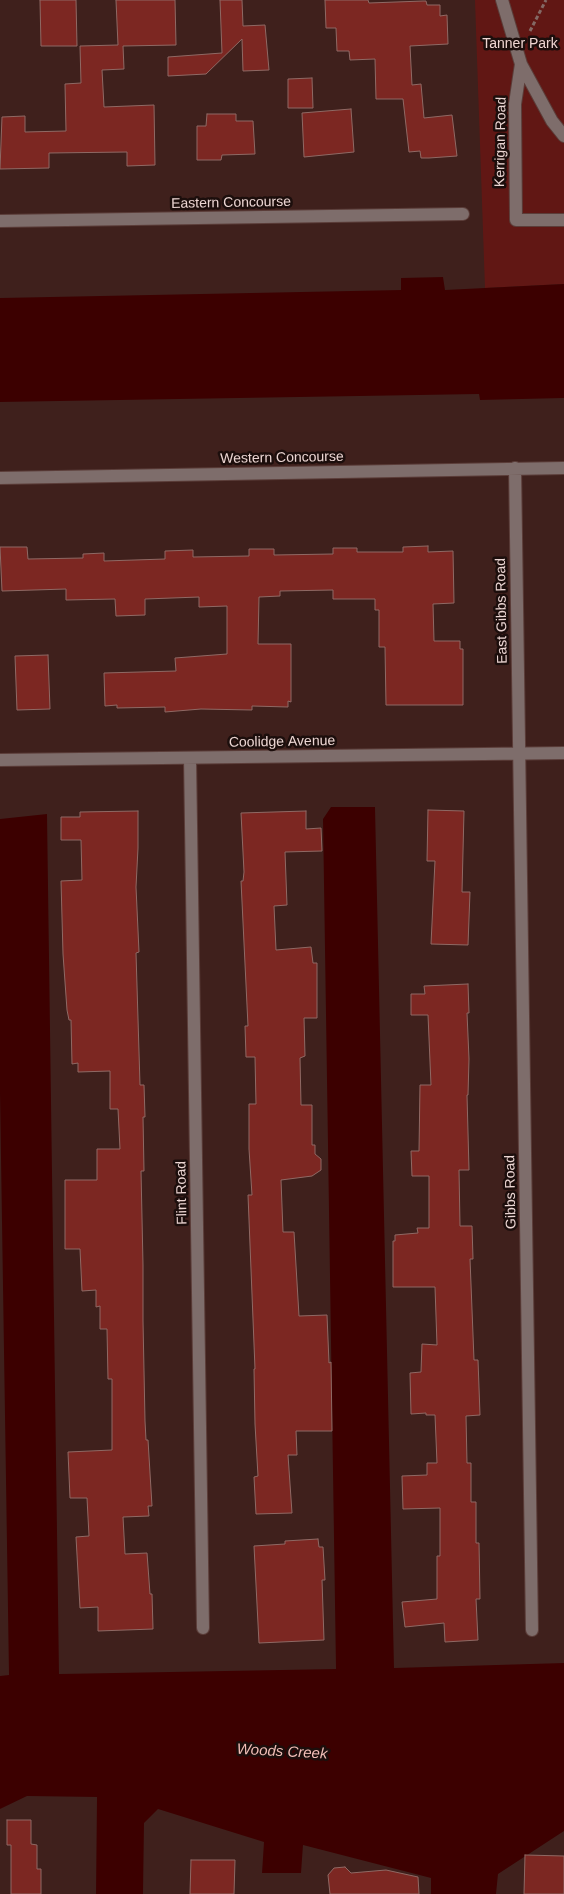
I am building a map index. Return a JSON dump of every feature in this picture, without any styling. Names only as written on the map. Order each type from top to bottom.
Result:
[{"type":"street","name":"Kerrigan Road","points":[[502,0],[520,58],[552,120],[564,136]]},
{"type":"street","name":"Kerrigan Road","points":[[520,58],[515,104],[516,220],[564,220]]},
{"type":"street","name":"Eastern Concourse","points":[[0,221],[463,214]]},
{"type":"street","name":"East Gibbs Road","points":[[515,468],[519,753]]},
{"type":"street","name":"Western Concourse","points":[[0,478],[564,468]]},
{"type":"street","name":"Gibbs Road","points":[[519,753],[532,1630]]},
{"type":"street","name":"Coolidge Avenue","points":[[0,760],[564,753]]},
{"type":"street","name":"Flint Road","points":[[190,758],[203,1628]]},
{"type":"path","points":[[520,58],[546,0]]},
{"type":"green space","name":"Tanner Park","points":[[475,0],[564,0],[564,284],[485,288]]},
{"type":"water","points":[[443,277],[445,290],[564,284],[564,398],[480,400],[479,394],[0,402],[0,298],[401,290],[401,278]]},
{"type":"water","name":"Woods Creek","points":[[331,807],[375,807],[394,1668],[564,1663],[564,1831],[498,1874],[496,1894],[431,1894],[431,1878],[303,1845],[301,1873],[262,1873],[264,1842],[158,1809],[144,1823],[143,1894],[96,1894],[97,1797],[27,1796],[0,1809],[0,1676],[9,1675],[0,1093],[0,819],[47,814],[59,1674],[336,1669],[323,819]]},
{"type":"building","points":[[40,0],[76,0],[77,46],[41,46]]},
{"type":"building","points":[[116,0],[175,0],[176,45],[123,46],[124,69],[102,70],[104,107],[154,105],[155,165],[127,166],[127,152],[49,153],[49,168],[0,169],[2,117],[25,116],[25,132],[66,131],[65,84],[81,83],[80,46],[118,45]]},
{"type":"building","points":[[220,0],[242,0],[243,26],[265,25],[269,70],[243,71],[242,39],[206,74],[168,76],[168,57],[222,53]]},
{"type":"building","points":[[325,0],[368,0],[369,3],[426,1],[427,5],[440,5],[440,16],[447,15],[448,44],[410,46],[412,85],[421,84],[424,118],[452,115],[457,156],[421,158],[420,151],[409,152],[403,99],[376,99],[375,59],[350,60],[349,51],[337,51],[336,28],[326,28]]},
{"type":"building","points":[[312,78],[313,108],[288,108],[288,79]]},
{"type":"building","points":[[351,109],[354,152],[304,157],[302,113]]},
{"type":"building","points":[[207,114],[236,114],[236,121],[253,121],[255,154],[222,155],[221,160],[197,160],[197,126],[206,126]]},
{"type":"building","points":[[428,546],[428,552],[453,551],[454,603],[433,604],[434,641],[460,641],[460,649],[463,649],[463,705],[386,705],[385,647],[379,647],[379,610],[375,610],[375,599],[333,599],[333,590],[280,591],[280,596],[259,597],[258,644],[291,644],[291,702],[288,701],[288,707],[252,706],[252,710],[201,709],[165,712],[165,707],[117,708],[117,705],[105,706],[104,673],[176,671],[175,658],[227,654],[227,606],[199,607],[199,597],[145,599],[145,615],[116,616],[115,599],[66,600],[66,589],[2,591],[0,547],[27,547],[28,559],[83,558],[83,554],[104,553],[104,561],[165,559],[165,551],[193,550],[193,557],[249,556],[249,549],[274,549],[274,555],[333,554],[333,548],[357,548],[357,552],[403,552],[403,547]]},
{"type":"building","points":[[48,655],[50,709],[17,710],[15,656]]},
{"type":"building","points":[[428,810],[464,811],[462,892],[470,892],[468,945],[431,944],[435,861],[427,861]]},
{"type":"building","points":[[138,811],[136,887],[139,952],[136,953],[140,1085],[144,1085],[145,1117],[143,1117],[144,1171],[141,1171],[145,1421],[152,1506],[148,1506],[149,1516],[123,1517],[125,1554],[147,1553],[150,1594],[152,1594],[153,1629],[98,1631],[98,1607],[80,1608],[76,1537],[89,1536],[87,1498],[70,1498],[68,1452],[112,1450],[112,1379],[108,1379],[107,1329],[100,1329],[100,1306],[96,1307],[96,1290],[82,1291],[80,1249],[65,1249],[65,1180],[97,1180],[97,1149],[120,1149],[118,1109],[110,1109],[110,1071],[78,1072],[78,1063],[72,1064],[71,1020],[69,1020],[67,1010],[63,954],[61,881],[82,880],[81,840],[61,840],[61,817],[80,817],[80,812]]},
{"type":"building","points":[[306,811],[306,829],[321,828],[322,851],[285,852],[287,905],[274,906],[276,950],[311,947],[313,963],[317,963],[317,1018],[304,1018],[305,1056],[300,1058],[301,1105],[312,1105],[312,1145],[315,1145],[315,1154],[321,1159],[321,1170],[312,1176],[281,1180],[283,1232],[294,1232],[299,1316],[327,1315],[329,1363],[331,1362],[332,1431],[296,1431],[297,1455],[288,1455],[292,1513],[256,1514],[254,1477],[258,1476],[248,1195],[252,1195],[249,1104],[256,1104],[255,1057],[246,1057],[245,1026],[248,1026],[241,881],[243,881],[244,872],[241,813]]},
{"type":"building","points":[[468,984],[469,1059],[467,1095],[469,1170],[459,1170],[460,1226],[472,1226],[473,1259],[470,1259],[474,1360],[478,1360],[480,1415],[466,1416],[467,1463],[471,1463],[471,1502],[476,1502],[476,1543],[479,1543],[480,1599],[476,1599],[478,1640],[445,1642],[444,1623],[405,1627],[402,1602],[437,1599],[437,1556],[440,1556],[440,1508],[403,1509],[402,1476],[427,1475],[427,1463],[437,1463],[435,1415],[426,1415],[426,1413],[411,1414],[410,1373],[421,1372],[422,1344],[437,1345],[435,1287],[393,1287],[393,1241],[395,1241],[395,1235],[418,1233],[417,1228],[429,1228],[429,1176],[412,1176],[411,1151],[419,1151],[420,1085],[431,1085],[428,1015],[411,1015],[411,994],[425,994],[424,986]]},
{"type":"building","points":[[318,1539],[319,1547],[323,1547],[325,1580],[322,1580],[324,1640],[259,1643],[254,1546],[285,1544],[285,1541]]},
{"type":"building","points":[[7,1820],[31,1820],[31,1844],[37,1845],[37,1869],[41,1869],[41,1894],[11,1894],[11,1845],[7,1845]]},
{"type":"building","points":[[525,1855],[564,1856],[564,1894],[524,1894]]},
{"type":"building","points":[[191,1860],[235,1860],[234,1894],[190,1894]]},
{"type":"building","points":[[345,1867],[351,1873],[386,1870],[418,1877],[419,1894],[330,1894],[328,1875],[334,1868]]}]
